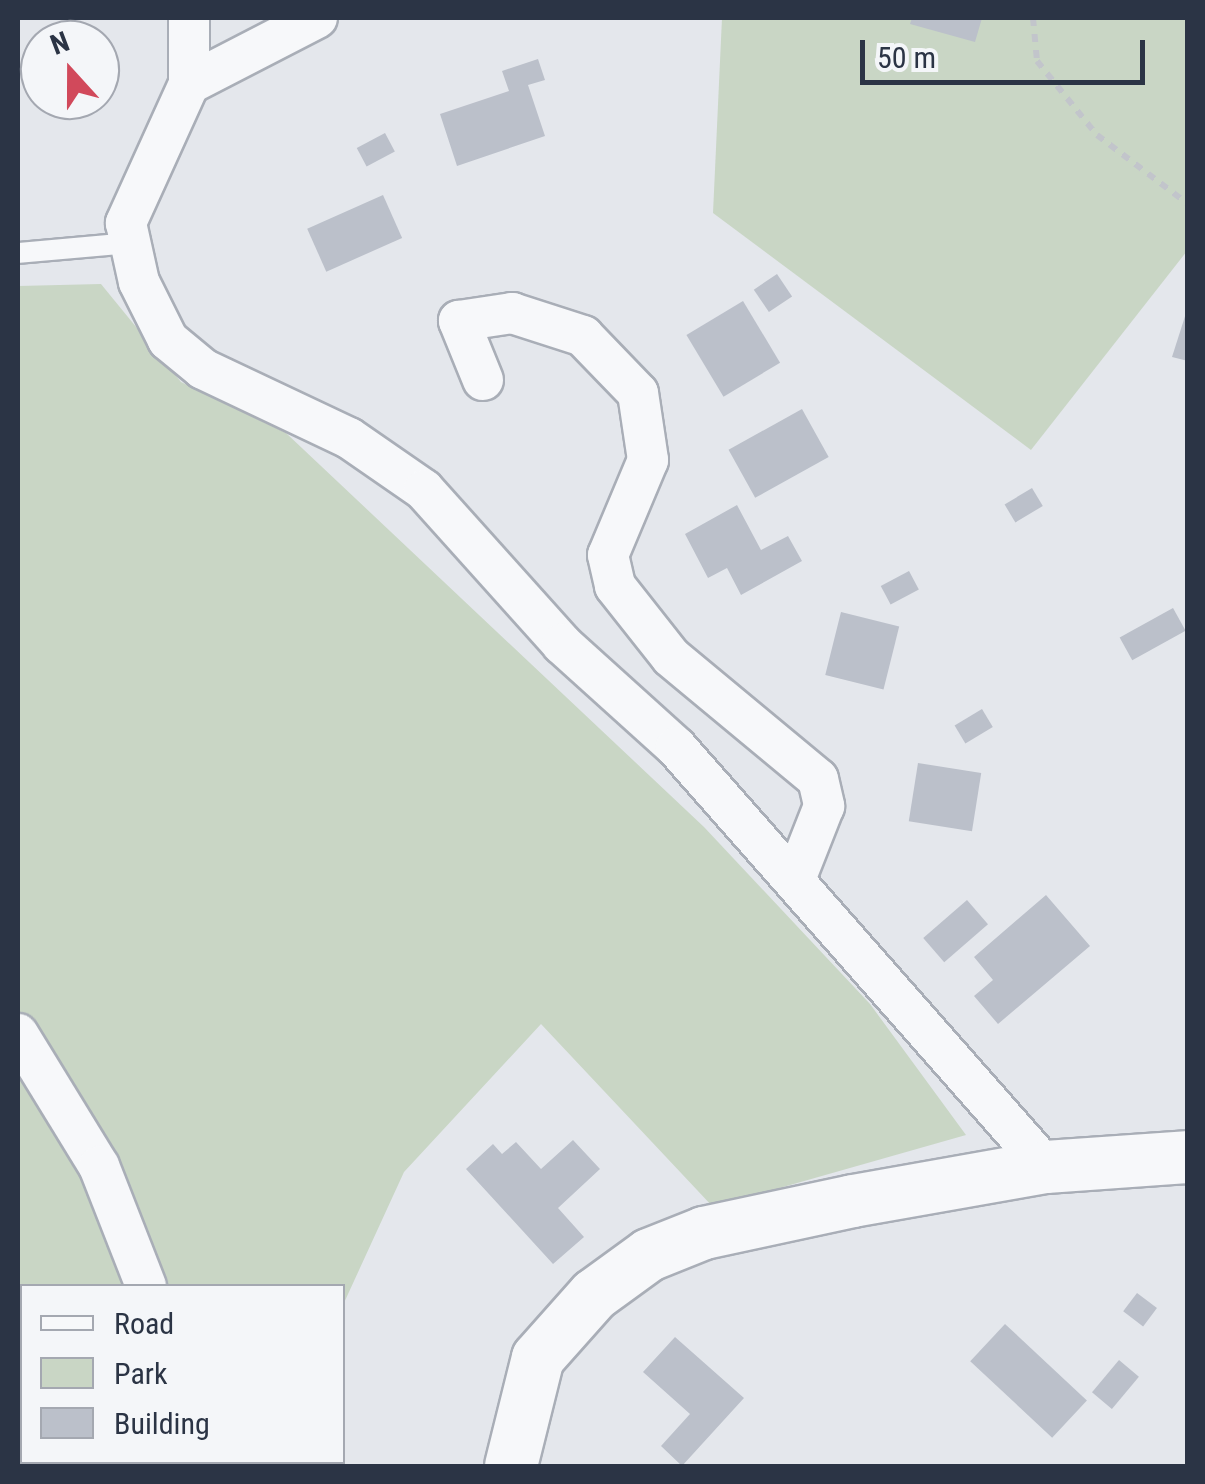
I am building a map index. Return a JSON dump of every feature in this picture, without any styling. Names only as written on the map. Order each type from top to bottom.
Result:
[{"type":"street","points":[[188,18],[189,84],[137,191],[129,243],[152,320],[168,340],[203,369],[350,438],[424,490],[562,644],[676,746],[796,877],[1046,1168]]},
{"type":"street","points":[[189,84],[317,18]]},
{"type":"street","points":[[484,380],[459,321],[512,313],[583,336],[638,392],[648,460],[608,555],[615,586],[671,657],[818,779],[824,806],[796,877]]},
{"type":"street","points":[[18,1034],[99,1166],[145,1284]]},
{"type":"street","points":[[511,1466],[538,1358],[594,1295],[649,1255],[704,1233],[1046,1168],[1188,1157]]},
{"type":"lane","points":[[18,253],[129,243]]},
{"type":"path","points":[[1034,18],[1037,61],[1097,135],[1188,204]]},
{"type":"green space","points":[[722,18],[1187,18],[1187,251],[1031,450],[713,213]]},
{"type":"green space","points":[[101,284],[181,382],[286,433],[704,827],[870,1004],[966,1135],[713,1207],[541,1024],[404,1172],[345,1301],[345,1284],[20,1284],[20,1464],[308,1466],[18,1466],[18,286]]},
{"type":"building","points":[[912,18],[982,18],[975,42],[910,24]]},
{"type":"building","points":[[538,59],[545,80],[528,85],[545,136],[457,166],[440,114],[509,91],[502,71]]},
{"type":"building","points":[[385,133],[395,152],[367,167],[357,148]]},
{"type":"building","points":[[383,195],[402,238],[326,272],[307,229]]},
{"type":"building","points":[[777,274],[792,296],[769,312],[754,290]]},
{"type":"building","points":[[743,301],[780,363],[724,397],[686,335]]},
{"type":"building","points":[[1188,310],[1188,361],[1172,357]]},
{"type":"building","points":[[802,409],[829,457],[755,498],[729,450]]},
{"type":"building","points":[[1032,488],[1043,506],[1015,522],[1005,504]]},
{"type":"building","points":[[737,505],[761,550],[788,536],[802,561],[741,595],[727,568],[708,578],[685,534]]},
{"type":"building","points":[[909,571],[919,590],[891,605],[881,586]]},
{"type":"building","points":[[1173,608],[1186,631],[1132,660],[1120,638]]},
{"type":"building","points":[[841,612],[899,627],[883,690],[825,675]]},
{"type":"building","points":[[982,709],[993,727],[965,743],[955,725]]},
{"type":"building","points":[[918,763],[981,773],[972,831],[909,821]]},
{"type":"building","points":[[1046,895],[1090,946],[998,1024],[974,996],[993,980],[974,957]]},
{"type":"building","points":[[967,900],[988,924],[944,962],[923,938]]},
{"type":"building","points":[[573,1140],[600,1169],[558,1208],[584,1237],[553,1264],[466,1169],[493,1144],[502,1154],[516,1142],[541,1169]]},
{"type":"building","points":[[1137,1293],[1157,1308],[1143,1326],[1123,1311]]},
{"type":"building","points":[[1005,1324],[1087,1400],[1052,1438],[970,1361]]},
{"type":"building","points":[[675,1337],[744,1398],[682,1466],[661,1446],[690,1414],[643,1372]]},
{"type":"building","points":[[1119,1360],[1139,1377],[1112,1409],[1092,1392]]}]
